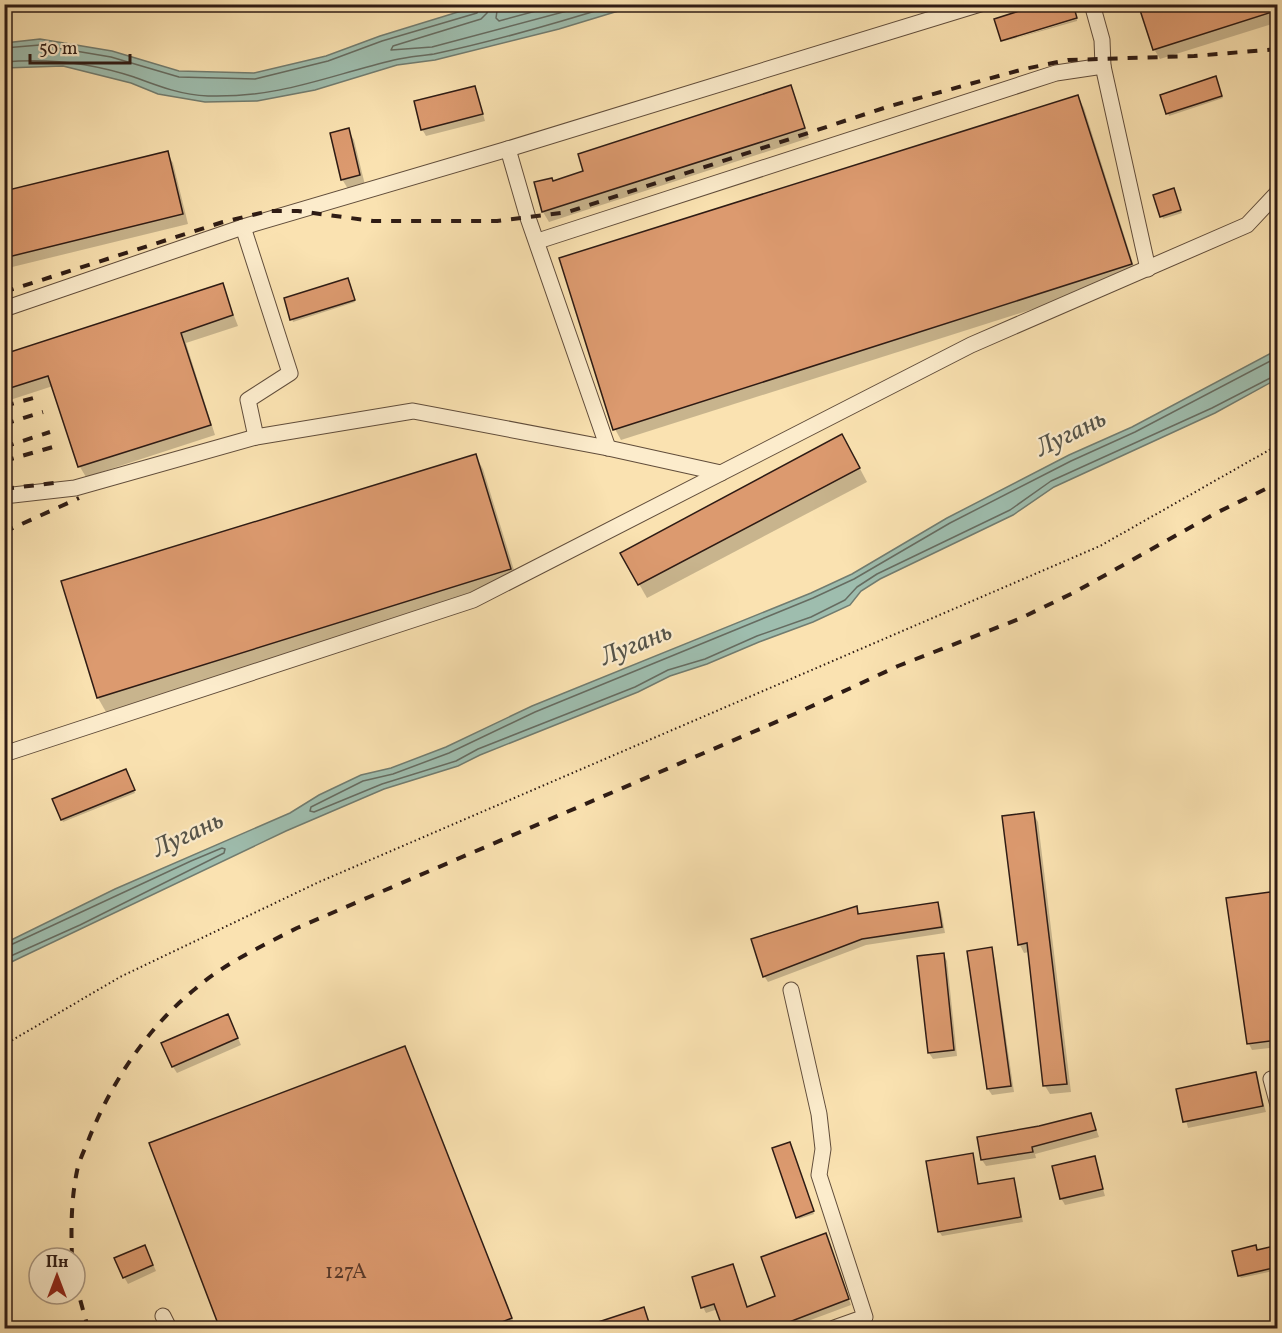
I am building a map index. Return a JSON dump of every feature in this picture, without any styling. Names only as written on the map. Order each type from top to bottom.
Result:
[{"type":"lane","points":[[4,309],[243,227],[508,149],[980,4]]},
{"type":"lane","points":[[1092,4],[1102,40],[1103,66],[1148,269]]},
{"type":"lane","points":[[538,242],[1056,73],[1103,66]]},
{"type":"lane","points":[[508,149],[608,448]]},
{"type":"lane","points":[[4,754],[473,600],[971,345],[1247,225],[1278,192]]},
{"type":"lane","points":[[243,227],[290,373],[248,400],[256,437]]},
{"type":"lane","points":[[4,496],[75,488],[256,437],[413,411],[608,448],[721,473]]},
{"type":"lane","points":[[791,990],[819,1114],[823,1149],[819,1175],[865,1317],[834,1329]]},
{"type":"lane","points":[[1271,1080],[1278,1105]]},
{"type":"path","points":[[4,1045],[120,977],[309,887],[1100,546],[1278,445]]},
{"type":"water","points":[[484,4],[638,5],[559,29],[435,60],[397,65],[315,90],[257,101],[205,102],[158,94],[131,83],[63,66],[5,68],[5,43],[40,39],[112,51],[179,71],[254,73],[326,56],[380,36]]},
{"type":"water","points":[[1277,350],[1277,379],[1215,413],[1054,487],[1013,515],[880,579],[861,591],[850,605],[707,664],[670,676],[638,692],[480,755],[458,766],[384,789],[286,831],[5,965],[5,943],[115,889],[290,813],[319,795],[361,775],[391,768],[446,747],[532,706],[811,593],[852,574],[947,518],[1069,455],[1132,427]]},
{"type":"building","points":[[1041,4],[1073,4],[1077,18],[1001,41],[994,19]]},
{"type":"building","points":[[1138,4],[1278,4],[1278,10],[1153,50]]},
{"type":"building","points":[[1216,76],[1222,96],[1166,114],[1160,95]]},
{"type":"building","points":[[791,85],[805,128],[542,212],[534,182],[552,178],[553,181],[583,171],[578,154]]},
{"type":"building","points":[[475,86],[483,114],[421,130],[414,101]]},
{"type":"building","points":[[1078,95],[1132,264],[613,430],[559,258]]},
{"type":"building","points":[[349,128],[360,175],[341,180],[330,133]]},
{"type":"building","points":[[168,151],[183,214],[4,258],[4,191]]},
{"type":"building","points":[[1174,188],[1181,210],[1160,217],[1153,195]]},
{"type":"building","points":[[348,278],[355,300],[290,320],[284,298]]},
{"type":"building","points":[[223,283],[233,315],[181,333],[211,425],[78,467],[48,376],[4,390],[4,354]]},
{"type":"building","points":[[842,434],[860,468],[638,585],[620,553]]},
{"type":"building","points":[[476,454],[511,569],[97,698],[61,581]]},
{"type":"building","points":[[126,769],[135,790],[61,820],[52,799]]},
{"type":"building","points":[[1034,812],[1067,1084],[1043,1086],[1027,943],[1018,945],[1002,816]]},
{"type":"building","points":[[1278,891],[1278,1003],[1272,1004],[1278,1040],[1247,1044],[1226,898]]},
{"type":"building","points":[[938,902],[942,927],[862,939],[763,977],[751,939],[857,906],[858,914]]},
{"type":"building","points":[[992,947],[1011,1086],[987,1089],[967,951]]},
{"type":"building","points":[[944,953],[954,1050],[928,1053],[917,956]]},
{"type":"building","points":[[228,1014],[238,1038],[172,1067],[161,1043]]},
{"type":"building","points":[[405,1046],[512,1318],[484,1329],[220,1329],[149,1143]]},
{"type":"building","points":[[1256,1072],[1263,1106],[1183,1122],[1176,1089]]},
{"type":"building","points":[[1091,1113],[1096,1130],[1032,1147],[1033,1152],[981,1160],[977,1137],[1039,1126]]},
{"type":"building","points":[[790,1142],[814,1211],[796,1218],[772,1148]]},
{"type":"building","points":[[973,1153],[978,1184],[1014,1178],[1021,1217],[938,1232],[926,1161]]},
{"type":"building","points":[[1095,1156],[1103,1189],[1060,1199],[1052,1166]]},
{"type":"building","points":[[826,1233],[849,1299],[771,1329],[723,1329],[714,1304],[701,1308],[692,1277],[733,1264],[747,1307],[775,1296],[761,1257]]},
{"type":"building","points":[[145,1245],[153,1265],[123,1278],[114,1258]]},
{"type":"building","points":[[1256,1245],[1257,1250],[1278,1245],[1278,1267],[1238,1276],[1232,1251]]},
{"type":"building","points":[[644,1307],[651,1329],[587,1329],[586,1326]]},
{"type":"railway","points":[[4,292],[223,222],[269,211],[298,211],[373,221],[497,221],[568,212],[890,106],[1024,69],[1068,60],[1194,56],[1278,49]]},
{"type":"railway","points":[[4,406],[41,396]]},
{"type":"railway","points":[[4,424],[43,412]]},
{"type":"railway","points":[[4,447],[50,432]]},
{"type":"railway","points":[[4,461],[53,447]]},
{"type":"railway","points":[[4,489],[62,482]]},
{"type":"railway","points":[[72,1246],[72,1214],[77,1171],[97,1119],[108,1098],[132,1058],[161,1021],[195,989],[219,971],[297,928],[797,713],[898,666],[1019,619],[1075,592],[1216,513],[1278,483]]},
{"type":"railway","points":[[4,532],[79,498]]},
{"type":"railway","points":[[82,1306],[88,1328]]},
{"type":"water label","name":"Лугань","points":[[1071,434]]},
{"type":"water label","name":"Лугань","points":[[636,645]]},
{"type":"water label","name":"Лугань","points":[[188,835]]}]
